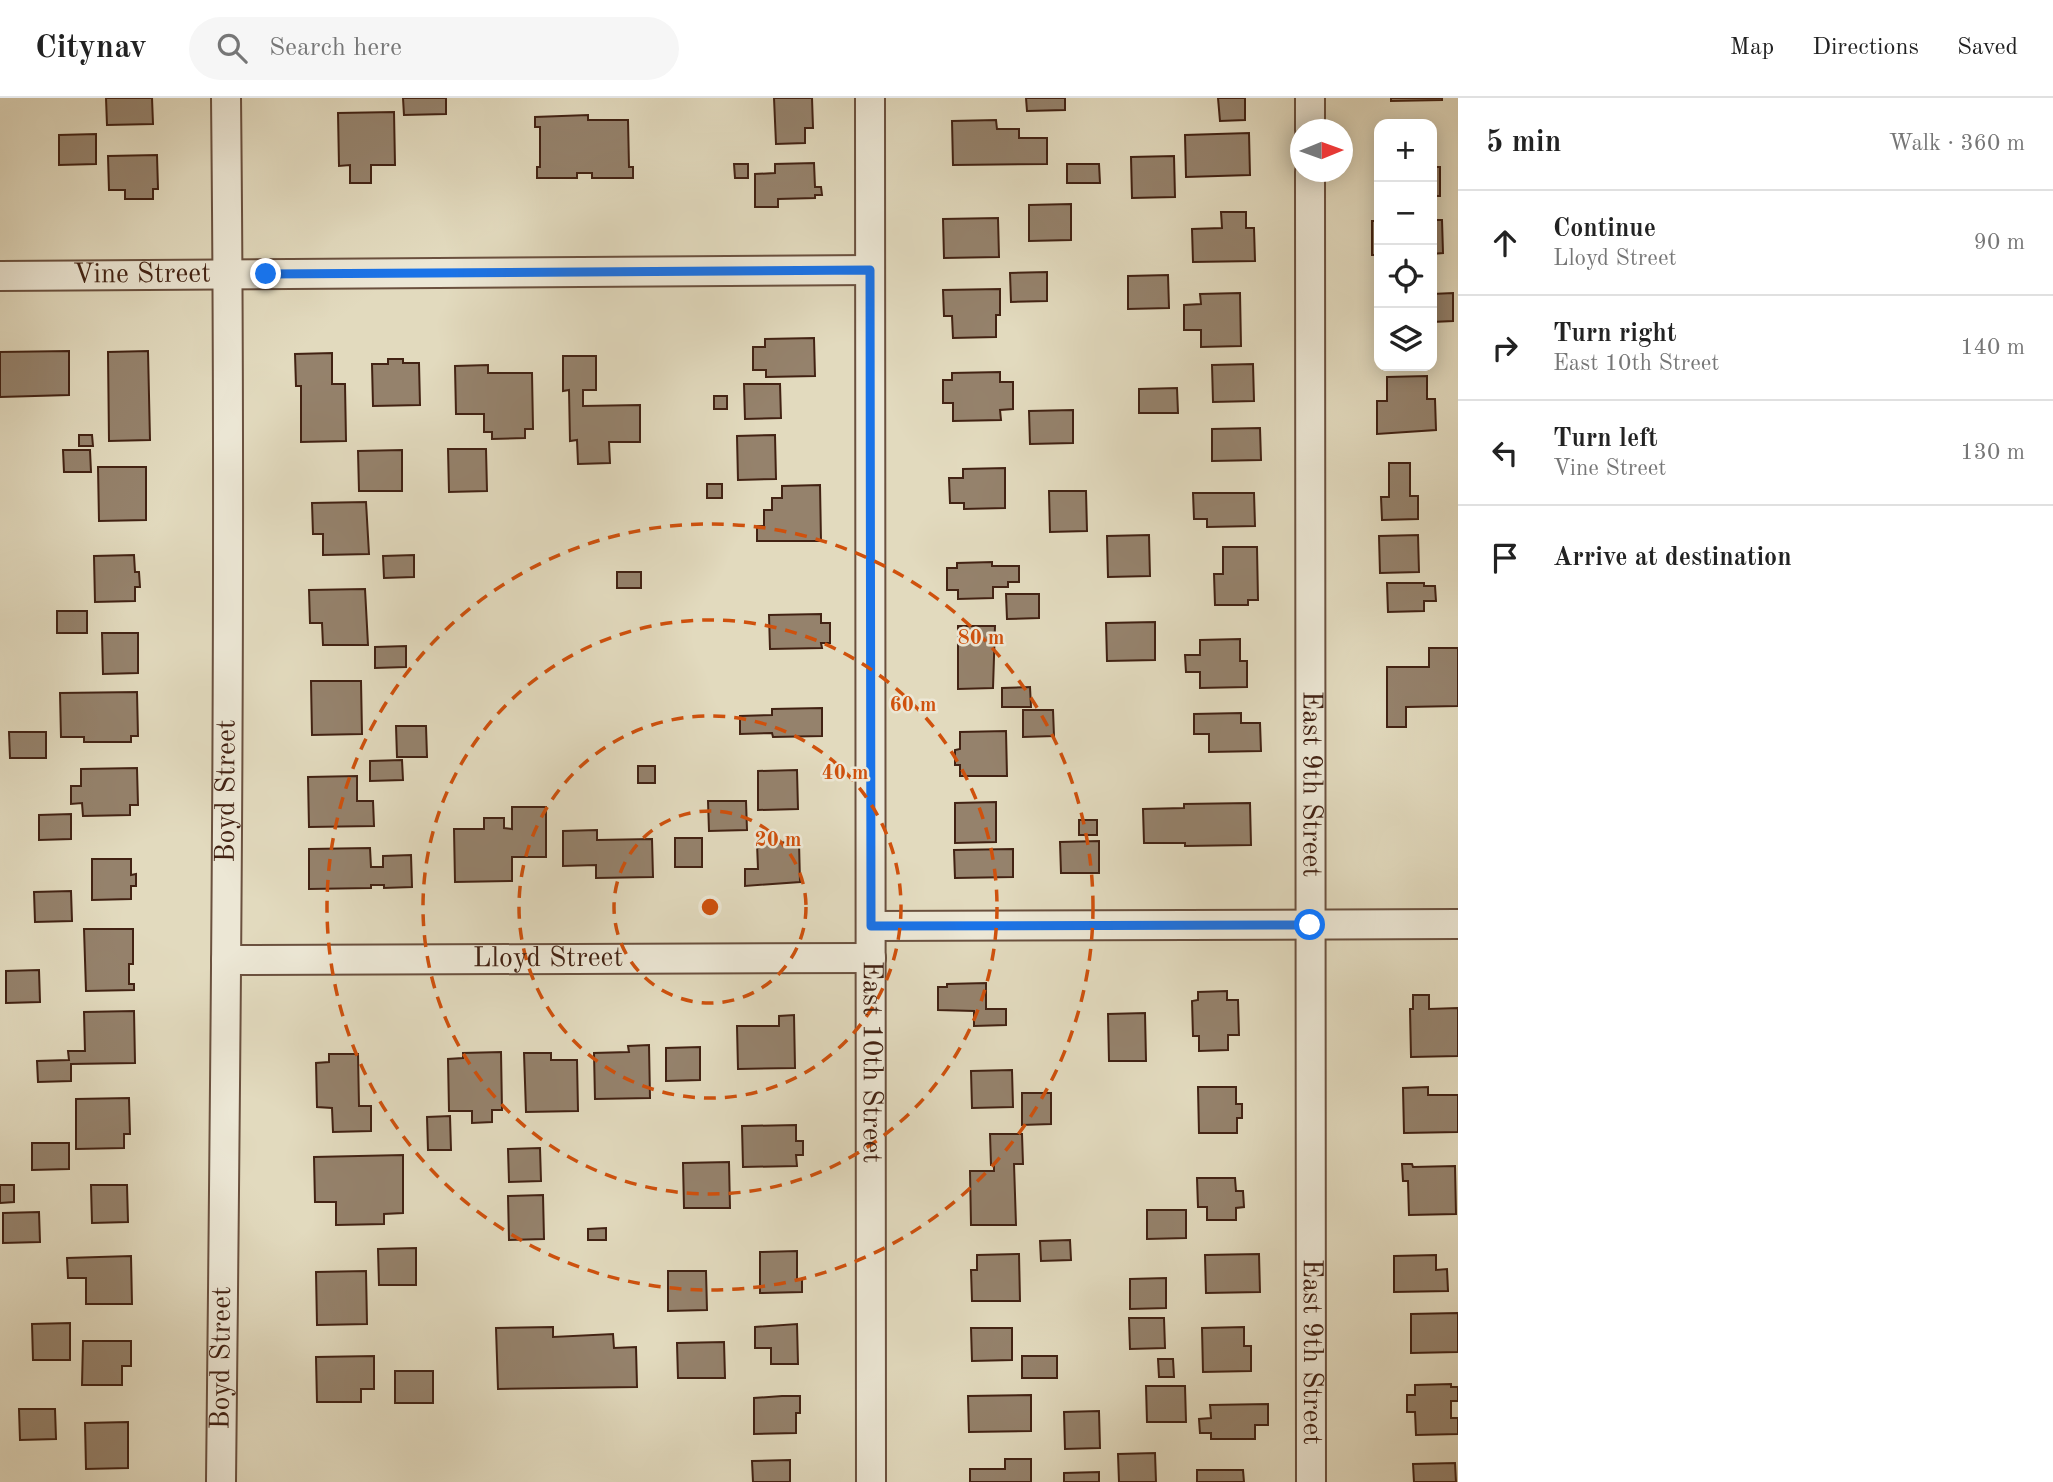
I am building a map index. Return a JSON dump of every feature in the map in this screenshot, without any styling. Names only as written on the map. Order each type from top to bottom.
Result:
[{"type":"street","name":"Boyd Street","points":[[221,1482],[226,960],[226,98]]},
{"type":"street","name":"East 10th Street","points":[[870,98],[871,1482]]},
{"type":"street","points":[[1310,98],[1310,119]]},
{"type":"street","name":"East 9th Street","points":[[1310,182],[1311,1482]]},
{"type":"street","name":"Vine Street","points":[[0,276],[870,270]]},
{"type":"street","points":[[871,926],[1458,924]]},
{"type":"street","name":"Lloyd Street","points":[[226,960],[871,958]]},
{"type":"building","points":[[106,98],[152,98],[153,124],[107,125]]},
{"type":"building","points":[[403,98],[446,98],[446,114],[404,115]]},
{"type":"building","points":[[774,98],[812,98],[813,128],[805,128],[805,143],[776,144]]},
{"type":"building","points":[[1026,98],[1065,98],[1065,110],[1027,111]]},
{"type":"building","points":[[1218,98],[1245,98],[1245,120],[1220,121]]},
{"type":"building","points":[[1391,98],[1442,98],[1442,100],[1391,101]]},
{"type":"building","points":[[394,112],[395,165],[371,165],[371,183],[350,183],[350,165],[339,166],[338,113]]},
{"type":"building","points":[[588,115],[588,120],[628,120],[629,167],[633,167],[633,178],[592,178],[592,173],[577,173],[577,178],[537,178],[537,167],[540,167],[540,127],[535,127],[535,117]]},
{"type":"building","points":[[996,120],[997,129],[1019,129],[1019,138],[1047,138],[1047,164],[953,165],[952,121]]},
{"type":"building","points":[[1249,133],[1250,175],[1186,177],[1185,135]]},
{"type":"building","points":[[96,134],[96,164],[59,165],[59,135]]},
{"type":"building","points":[[157,155],[158,189],[153,189],[153,199],[125,199],[125,190],[109,190],[108,156]]},
{"type":"building","points":[[1174,156],[1175,197],[1132,198],[1131,157]]},
{"type":"building","points":[[814,163],[815,187],[821,187],[822,195],[815,195],[815,198],[778,199],[778,207],[755,207],[755,174],[775,173],[775,164]]},
{"type":"building","points":[[734,164],[748,164],[748,178],[735,178]]},
{"type":"building","points":[[1067,164],[1099,164],[1100,183],[1067,183]]},
{"type":"building","points":[[1437,167],[1440,167],[1440,196],[1437,196]]},
{"type":"building","points":[[1071,204],[1071,240],[1029,241],[1029,205]]},
{"type":"building","points":[[1221,212],[1246,212],[1246,228],[1254,228],[1255,261],[1193,262],[1192,229],[1222,228]]},
{"type":"building","points":[[998,218],[999,257],[944,258],[943,219]]},
{"type":"building","points":[[1437,220],[1442,220],[1443,253],[1437,254]]},
{"type":"building","points":[[1372,221],[1374,221],[1374,255]]},
{"type":"building","points":[[1047,272],[1047,301],[1011,302],[1010,273]]},
{"type":"building","points":[[1168,275],[1169,308],[1128,309],[1128,276]]},
{"type":"building","points":[[1000,289],[1000,315],[996,315],[996,337],[953,338],[952,316],[944,316],[943,290]]},
{"type":"building","points":[[1240,293],[1241,346],[1201,347],[1201,330],[1184,330],[1184,305],[1201,304],[1200,294]]},
{"type":"building","points":[[1453,293],[1453,321],[1437,322],[1437,294]]},
{"type":"building","points":[[814,338],[815,376],[766,377],[766,370],[753,370],[753,347],[765,347],[765,339]]},
{"type":"building","points":[[69,351],[69,395],[0,397],[0,352]]},
{"type":"building","points":[[148,351],[150,440],[109,441],[108,352]]},
{"type":"building","points":[[332,353],[332,384],[345,384],[346,441],[301,442],[301,386],[296,386],[295,354]]},
{"type":"building","points":[[563,356],[596,356],[596,390],[583,390],[583,406],[640,405],[640,442],[609,442],[610,463],[578,464],[577,440],[570,441],[569,390],[563,391]]},
{"type":"building","points":[[388,359],[419,363],[420,405],[373,406],[372,364],[388,364]]},
{"type":"building","points":[[1253,364],[1254,401],[1213,402],[1212,365]]},
{"type":"building","points":[[488,365],[488,373],[532,373],[533,429],[525,429],[525,438],[492,439],[492,432],[484,432],[484,414],[456,414],[455,366]]},
{"type":"building","points":[[1000,372],[1000,382],[1013,382],[1013,409],[1000,410],[1001,420],[953,421],[953,403],[943,403],[943,380],[952,380],[952,373]]},
{"type":"building","points":[[1427,376],[1427,399],[1435,399],[1436,430],[1377,434],[1377,401],[1387,401],[1387,377]]},
{"type":"building","points":[[744,384],[780,384],[781,418],[745,419]]},
{"type":"building","points":[[1177,388],[1178,413],[1139,413],[1139,389]]},
{"type":"building","points":[[714,396],[727,396],[727,409],[714,409]]},
{"type":"building","points":[[1073,410],[1073,443],[1030,444],[1029,411]]},
{"type":"building","points":[[1260,428],[1261,460],[1212,461],[1212,429]]},
{"type":"building","points":[[79,435],[92,435],[93,446],[79,446]]},
{"type":"building","points":[[775,435],[776,479],[738,480],[737,436]]},
{"type":"building","points":[[448,449],[486,449],[487,491],[449,492]]},
{"type":"building","points":[[63,450],[90,450],[91,472],[64,472]]},
{"type":"building","points":[[402,450],[402,491],[359,491],[358,451]]},
{"type":"building","points":[[1389,463],[1410,463],[1410,496],[1418,496],[1418,519],[1382,520],[1381,497],[1389,497]]},
{"type":"building","points":[[98,467],[146,467],[146,520],[99,521]]},
{"type":"building","points":[[1005,468],[1005,508],[964,509],[964,503],[950,503],[949,478],[963,478],[963,469]]},
{"type":"building","points":[[707,484],[722,484],[722,498],[707,498]]},
{"type":"building","points":[[820,485],[821,541],[757,541],[757,526],[764,526],[764,510],[772,510],[772,498],[782,498],[782,486]]},
{"type":"building","points":[[1049,491],[1086,491],[1087,531],[1050,532]]},
{"type":"building","points":[[1193,493],[1254,493],[1255,526],[1207,527],[1207,519],[1194,519]]},
{"type":"building","points":[[366,502],[369,554],[323,555],[323,534],[313,534],[312,503]]},
{"type":"building","points":[[1149,535],[1150,576],[1108,577],[1107,536]]},
{"type":"building","points":[[1418,535],[1419,572],[1380,573],[1379,536]]},
{"type":"building","points":[[1223,547],[1257,547],[1258,600],[1248,600],[1248,605],[1215,605],[1214,574],[1223,574]]},
{"type":"building","points":[[134,555],[135,572],[139,572],[140,587],[135,587],[135,601],[95,602],[94,556]]},
{"type":"building","points":[[414,555],[414,577],[384,578],[383,556]]},
{"type":"building","points":[[992,562],[992,566],[1019,566],[1019,582],[1008,582],[1008,587],[993,587],[993,598],[958,599],[958,590],[947,590],[947,568],[957,568],[957,563]]},
{"type":"building","points":[[617,572],[641,572],[641,588],[617,588]]},
{"type":"building","points":[[1387,583],[1424,583],[1424,586],[1435,586],[1436,601],[1424,601],[1424,611],[1388,612]]},
{"type":"building","points":[[365,589],[368,645],[323,645],[322,623],[310,623],[309,590]]},
{"type":"building","points":[[1006,594],[1039,594],[1039,618],[1007,619]]},
{"type":"building","points":[[57,611],[87,611],[87,633],[57,633]]},
{"type":"building","points":[[821,614],[821,623],[830,623],[830,643],[821,643],[822,648],[770,649],[769,615]]},
{"type":"building","points":[[1155,622],[1155,660],[1107,661],[1106,623]]},
{"type":"building","points":[[958,626],[995,626],[993,688],[958,689]]},
{"type":"building","points":[[102,633],[138,633],[138,673],[103,674]]},
{"type":"building","points":[[1240,639],[1240,661],[1247,661],[1247,687],[1200,688],[1200,672],[1186,672],[1185,655],[1200,655],[1200,640]]},
{"type":"building","points":[[406,646],[406,667],[375,668],[375,647]]},
{"type":"building","points":[[1429,648],[1458,648],[1458,706],[1406,707],[1406,727],[1387,727],[1387,667],[1429,667]]},
{"type":"building","points":[[311,681],[361,681],[362,734],[312,735]]},
{"type":"building","points":[[1030,687],[1031,707],[1002,707],[1002,688]]},
{"type":"building","points":[[137,692],[138,736],[131,736],[131,742],[84,742],[84,737],[61,737],[60,693]]},
{"type":"building","points":[[822,708],[822,736],[773,737],[772,733],[740,734],[740,716],[772,715],[772,709]]},
{"type":"building","points":[[1023,710],[1053,710],[1054,736],[1023,737]]},
{"type":"building","points":[[1241,713],[1241,723],[1260,723],[1261,751],[1209,752],[1209,734],[1194,734],[1194,714]]},
{"type":"building","points":[[396,726],[426,726],[427,757],[397,757]]},
{"type":"building","points":[[1006,731],[1007,776],[960,776],[960,765],[955,765],[955,750],[960,749],[960,732]]},
{"type":"building","points":[[9,732],[46,732],[46,758],[10,758]]},
{"type":"building","points":[[402,760],[403,780],[370,781],[370,761]]},
{"type":"building","points":[[638,766],[655,766],[655,783],[638,783]]},
{"type":"building","points":[[137,768],[138,805],[130,805],[130,815],[83,816],[82,803],[71,804],[71,786],[81,786],[81,769]]},
{"type":"building","points":[[797,770],[798,809],[758,810],[758,771]]},
{"type":"building","points":[[357,776],[357,801],[373,801],[374,826],[309,827],[308,777]]},
{"type":"building","points":[[708,801],[746,801],[747,830],[709,831]]},
{"type":"building","points":[[996,802],[996,842],[955,843],[955,803]]},
{"type":"building","points":[[1250,803],[1251,845],[1185,846],[1185,843],[1144,843],[1143,809],[1184,808],[1184,804]]},
{"type":"building","points":[[512,807],[546,807],[546,857],[512,857],[512,881],[455,882],[454,829],[484,829],[484,818],[504,818],[504,828],[512,829]]},
{"type":"building","points":[[71,814],[71,839],[39,840],[39,815]]},
{"type":"building","points":[[1079,820],[1097,820],[1097,835],[1079,835]]},
{"type":"building","points":[[597,830],[597,840],[652,839],[653,877],[596,878],[596,865],[563,866],[563,831]]},
{"type":"building","points":[[675,838],[702,838],[702,867],[675,867]]},
{"type":"building","points":[[1099,841],[1099,873],[1061,873],[1060,842]]},
{"type":"building","points":[[799,842],[800,882],[745,886],[745,869],[758,869],[757,843]]},
{"type":"building","points":[[370,848],[371,867],[383,867],[383,856],[411,855],[412,887],[384,888],[384,885],[371,885],[371,888],[309,889],[309,849]]},
{"type":"building","points":[[1013,849],[1013,877],[955,878],[954,850]]},
{"type":"building","points":[[92,859],[131,859],[131,875],[136,874],[136,886],[131,886],[131,899],[92,900]]},
{"type":"building","points":[[71,891],[72,921],[35,922],[34,892]]},
{"type":"building","points":[[84,929],[133,929],[133,964],[129,964],[129,984],[134,984],[134,990],[86,991]]},
{"type":"building","points":[[39,970],[40,1002],[6,1003],[6,971]]},
{"type":"building","points":[[986,983],[986,1009],[1006,1009],[1006,1025],[974,1026],[974,1011],[938,1010],[938,987],[947,987],[947,984]]},
{"type":"building","points":[[1227,991],[1227,1000],[1238,1000],[1239,1035],[1228,1035],[1228,1050],[1199,1051],[1199,1036],[1193,1036],[1192,1001],[1198,1000],[1198,992]]},
{"type":"building","points":[[1413,995],[1429,995],[1429,1009],[1458,1008],[1458,1056],[1411,1057],[1410,1009],[1413,1009]]},
{"type":"building","points":[[134,1011],[135,1063],[71,1064],[71,1081],[38,1082],[37,1061],[69,1060],[68,1051],[85,1051],[84,1012]]},
{"type":"building","points":[[1145,1013],[1146,1061],[1109,1061],[1108,1014]]},
{"type":"building","points":[[794,1015],[795,1068],[738,1069],[737,1026],[779,1026],[779,1016]]},
{"type":"building","points":[[649,1045],[650,1098],[595,1099],[594,1053],[629,1052],[628,1046]]},
{"type":"building","points":[[700,1047],[700,1080],[666,1081],[666,1048]]},
{"type":"building","points":[[501,1052],[502,1110],[492,1110],[492,1122],[472,1123],[472,1111],[449,1111],[448,1059],[463,1058],[463,1053]]},
{"type":"building","points":[[524,1053],[551,1053],[551,1060],[577,1060],[578,1111],[526,1112]]},
{"type":"building","points":[[329,1054],[358,1054],[359,1106],[371,1106],[371,1131],[333,1132],[332,1108],[317,1107],[316,1063],[329,1062]]},
{"type":"building","points":[[1012,1070],[1013,1107],[972,1108],[971,1071]]},
{"type":"building","points":[[1198,1087],[1236,1087],[1236,1104],[1242,1104],[1242,1118],[1237,1118],[1237,1133],[1199,1133]]},
{"type":"building","points":[[1428,1087],[1428,1095],[1458,1095],[1458,1132],[1404,1133],[1403,1088]]},
{"type":"building","points":[[1022,1093],[1051,1093],[1051,1124],[1022,1125]]},
{"type":"building","points":[[129,1098],[130,1134],[124,1134],[124,1148],[76,1149],[76,1099]]},
{"type":"building","points":[[450,1116],[451,1150],[428,1150],[427,1117]]},
{"type":"building","points":[[796,1125],[796,1141],[803,1141],[803,1155],[796,1155],[797,1166],[743,1167],[742,1126]]},
{"type":"building","points":[[990,1134],[1022,1134],[1023,1164],[1014,1164],[1016,1225],[971,1225],[970,1171],[994,1171],[994,1165],[991,1165]]},
{"type":"building","points":[[32,1143],[69,1143],[69,1169],[32,1170]]},
{"type":"building","points":[[540,1148],[541,1181],[509,1182],[508,1149]]},
{"type":"building","points":[[403,1155],[403,1213],[384,1214],[384,1224],[336,1225],[336,1202],[315,1202],[314,1157]]},
{"type":"building","points":[[729,1162],[730,1208],[684,1208],[683,1163]]},
{"type":"building","points":[[1402,1164],[1412,1164],[1413,1167],[1455,1166],[1456,1214],[1409,1215],[1408,1181],[1403,1181]]},
{"type":"building","points":[[1197,1178],[1235,1178],[1236,1191],[1243,1191],[1244,1207],[1236,1208],[1236,1220],[1207,1220],[1207,1207],[1198,1207]]},
{"type":"building","points":[[0,1185],[14,1185],[14,1202],[0,1203]]},
{"type":"building","points":[[91,1185],[127,1185],[128,1222],[92,1223]]},
{"type":"building","points":[[543,1195],[544,1239],[509,1240],[508,1196]]},
{"type":"building","points":[[1147,1210],[1186,1210],[1186,1238],[1147,1239]]},
{"type":"building","points":[[39,1212],[40,1242],[3,1243],[3,1213]]},
{"type":"building","points":[[606,1228],[606,1240],[588,1240],[588,1229]]},
{"type":"building","points":[[1070,1240],[1071,1260],[1041,1261],[1040,1241]]},
{"type":"building","points":[[416,1248],[416,1285],[379,1285],[378,1249]]},
{"type":"building","points":[[797,1251],[797,1280],[802,1280],[802,1292],[760,1293],[760,1252]]},
{"type":"building","points":[[1019,1254],[1020,1301],[972,1301],[971,1270],[977,1270],[977,1255]]},
{"type":"building","points":[[1259,1254],[1260,1292],[1206,1293],[1205,1255]]},
{"type":"building","points":[[1436,1255],[1436,1270],[1447,1269],[1448,1291],[1394,1292],[1394,1256]]},
{"type":"building","points":[[131,1256],[132,1304],[86,1304],[86,1278],[68,1278],[67,1258]]},
{"type":"building","points":[[366,1271],[367,1324],[317,1325],[316,1272]]},
{"type":"building","points":[[668,1271],[706,1271],[707,1310],[668,1311]]},
{"type":"building","points":[[1166,1278],[1166,1308],[1130,1309],[1130,1279]]},
{"type":"building","points":[[1458,1313],[1458,1352],[1411,1353],[1411,1314]]},
{"type":"building","points":[[1129,1318],[1164,1318],[1165,1348],[1130,1349]]},
{"type":"building","points":[[70,1323],[70,1360],[33,1360],[32,1324]]},
{"type":"building","points":[[797,1324],[798,1364],[771,1364],[771,1348],[755,1348],[755,1327]]},
{"type":"building","points":[[553,1327],[553,1337],[613,1334],[614,1348],[636,1347],[637,1387],[498,1389],[496,1328]]},
{"type":"building","points":[[1244,1327],[1244,1346],[1251,1346],[1251,1371],[1203,1372],[1202,1328]]},
{"type":"building","points":[[971,1328],[1012,1328],[1012,1360],[972,1361]]},
{"type":"building","points":[[83,1341],[131,1341],[131,1366],[122,1366],[122,1385],[82,1385]]},
{"type":"building","points":[[724,1342],[725,1378],[678,1378],[677,1343]]},
{"type":"building","points":[[374,1356],[374,1389],[361,1389],[361,1402],[317,1402],[316,1357]]},
{"type":"building","points":[[1022,1356],[1057,1356],[1057,1378],[1022,1378]]},
{"type":"building","points":[[1158,1359],[1173,1359],[1174,1377],[1159,1377]]},
{"type":"building","points":[[395,1371],[433,1371],[433,1403],[395,1403]]},
{"type":"building","points":[[1451,1384],[1451,1387],[1458,1387],[1458,1401],[1451,1401],[1451,1418],[1458,1418],[1458,1434],[1416,1435],[1415,1412],[1407,1412],[1407,1395],[1415,1395],[1415,1385]]},
{"type":"building","points":[[1146,1386],[1185,1386],[1186,1422],[1147,1422]]},
{"type":"building","points":[[1031,1395],[1031,1431],[969,1432],[968,1396]]},
{"type":"building","points":[[800,1396],[800,1413],[796,1413],[796,1433],[754,1434],[754,1398]]},
{"type":"building","points":[[1268,1404],[1268,1425],[1255,1425],[1255,1439],[1211,1439],[1211,1433],[1200,1433],[1199,1419],[1211,1418],[1210,1405]]},
{"type":"building","points":[[19,1409],[55,1409],[56,1439],[20,1440]]},
{"type":"building","points":[[1099,1411],[1100,1448],[1065,1449],[1064,1412]]},
{"type":"building","points":[[128,1422],[128,1468],[86,1469],[85,1423]]},
{"type":"building","points":[[1155,1453],[1156,1482],[1119,1482],[1118,1454]]},
{"type":"building","points":[[1005,1459],[1031,1459],[1031,1482],[970,1482],[970,1469],[1005,1469]]},
{"type":"building","points":[[790,1460],[790,1482],[753,1482],[752,1461]]},
{"type":"building","points":[[1455,1463],[1456,1482],[1414,1482],[1413,1464]]},
{"type":"building","points":[[1197,1470],[1243,1470],[1244,1482],[1197,1482]]},
{"type":"building","points":[[1099,1472],[1099,1482],[1064,1482],[1064,1473]]},
{"type":"route","points":[[266,274],[870,270],[871,926],[1310,925]]}]
